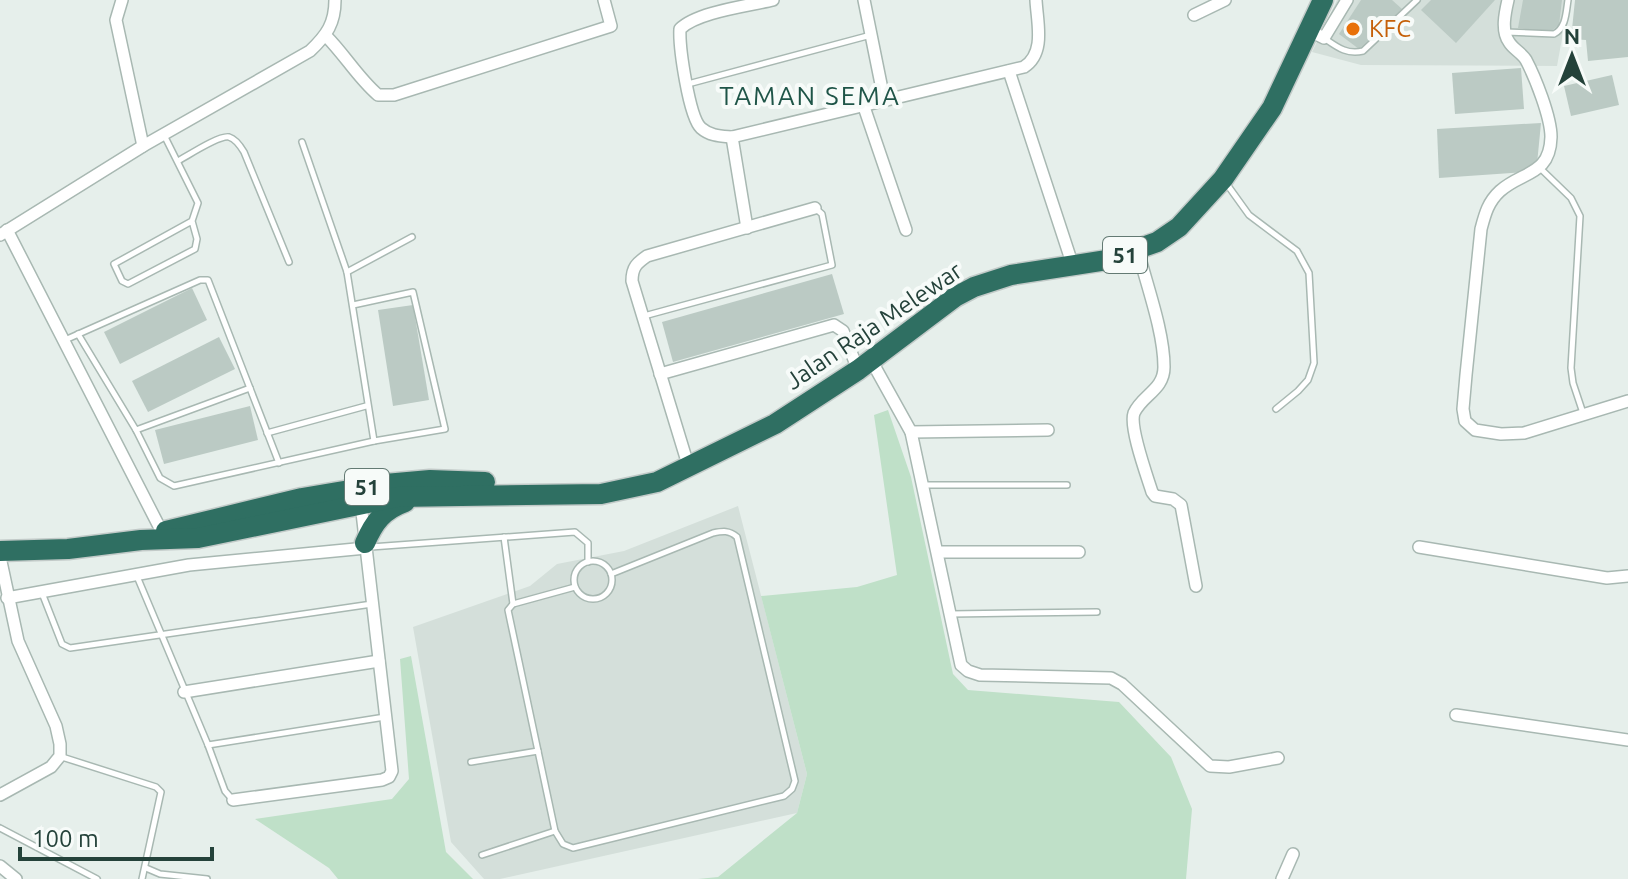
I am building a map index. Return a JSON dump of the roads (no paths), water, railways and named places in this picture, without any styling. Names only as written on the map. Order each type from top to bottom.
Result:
[{"type":"highway","name":"Jalan Raja Melewar","points":[[304,507],[361,504],[397,497],[601,494],[641,487],[689,468],[775,424],[864,365],[945,304],[974,287],[1011,275],[1107,260],[1157,242],[1179,227],[1223,179],[1272,108],[1317,34],[1323,0]]},
{"type":"highway","name":"Jalan Raja Melewar","points":[[0,554],[68,549],[165,536],[198,538],[385,484],[430,480],[528,484],[576,493]]},
{"type":"highway","points":[[365,545],[377,519],[389,508],[403,502],[445,495]]},
{"type":"highway","points":[[304,507],[354,522],[365,545]]},
{"type":"street","points":[[122,0],[116,20],[143,146]]},
{"type":"street","points":[[165,536],[64,340],[4,232],[143,146],[310,51],[326,36],[335,17],[335,0]]},
{"type":"street","points":[[326,36],[344,53],[365,84],[378,95],[394,95],[611,26],[604,0]]},
{"type":"street","points":[[773,0],[745,4],[687,22],[680,29],[679,43],[698,126],[716,136],[732,137],[1024,67],[1032,62],[1037,53],[1036,0]]},
{"type":"street","points":[[864,0],[884,99]]},
{"type":"street","points":[[1194,15],[1225,0]]},
{"type":"street","points":[[1317,34],[1347,0]]},
{"type":"street","points":[[1508,0],[1505,32],[1508,42],[1525,58],[1548,116],[1551,136],[1548,154],[1540,168],[1506,186],[1486,208],[1481,229],[1463,409],[1465,421],[1475,430],[1501,434],[1524,433],[1628,401]]},
{"type":"street","points":[[1009,71],[1073,266]]},
{"type":"street","points":[[863,104],[906,230]]},
{"type":"street","points":[[732,137],[747,228]]},
{"type":"street","points":[[689,468],[632,281],[632,271],[647,256],[815,208]]},
{"type":"street","points":[[1138,251],[1164,368],[1158,386],[1138,408],[1133,422],[1152,492],[1155,496],[1173,499],[1181,505],[1196,586]]},
{"type":"street","points":[[660,374],[834,325],[843,331],[911,432],[961,665],[973,674],[1111,678],[1122,684],[1210,766],[1229,767],[1278,758]]},
{"type":"street","points":[[911,432],[1048,430]]},
{"type":"street","points":[[233,800],[389,777],[392,771],[361,504]]},
{"type":"street","points":[[7,598],[189,565],[365,545]]},
{"type":"street","points":[[1419,547],[1607,578],[1628,576]]},
{"type":"street","points":[[938,552],[1079,552]]},
{"type":"street","points":[[0,554],[18,641],[56,726],[60,756],[51,767],[0,795]]},
{"type":"street","points":[[184,692],[379,661]]},
{"type":"street","points":[[1456,715],[1628,740]]},
{"type":"street","points":[[1282,879],[1293,854]]},
{"type":"street","points":[[0,866],[16,879]]},
{"type":"lane","points":[[1317,34],[1343,51],[1363,51],[1417,0]]},
{"type":"lane","points":[[1505,32],[1554,34],[1564,24],[1568,0]]},
{"type":"lane","points":[[687,84],[871,35]]},
{"type":"lane","points":[[164,134],[198,203],[192,221],[197,239],[195,249],[128,284],[122,281],[114,264],[192,221]]},
{"type":"lane","points":[[178,161],[220,138],[229,137],[238,143],[289,262]]},
{"type":"lane","points":[[302,142],[347,272],[374,441]]},
{"type":"lane","points":[[1540,168],[1571,198],[1580,216],[1571,368],[1583,415]]},
{"type":"lane","points":[[1223,179],[1249,215],[1297,251],[1309,273],[1314,363],[1308,380],[1276,409]]},
{"type":"lane","points":[[643,316],[832,265],[822,214],[815,208]]},
{"type":"lane","points":[[347,272],[412,237]]},
{"type":"lane","points":[[64,340],[200,280],[208,280],[279,463]]},
{"type":"lane","points":[[78,334],[136,430],[160,478],[174,486],[374,441],[445,429],[413,292],[353,305]]},
{"type":"lane","points":[[136,430],[250,388]]},
{"type":"lane","points":[[267,433],[366,406]]},
{"type":"lane","points":[[923,485],[1067,485]]},
{"type":"lane","points":[[365,545],[575,532],[588,543],[588,562]]},
{"type":"lane","points":[[575,587],[513,604],[508,610],[555,831],[563,844],[573,848],[784,796],[795,781],[737,537],[731,532],[713,533],[611,574]]},
{"type":"lane","points":[[504,537],[513,604]]},
{"type":"lane","points":[[588,562],[599,563],[611,574],[611,587],[596,599],[583,597],[575,587],[575,574],[588,562]]},
{"type":"lane","points":[[136,574],[225,791],[233,800]]},
{"type":"lane","points":[[42,592],[62,644],[70,648],[372,604]]},
{"type":"lane","points":[[950,614],[1097,612]]},
{"type":"lane","points":[[208,745],[386,717]]},
{"type":"lane","points":[[471,762],[538,751]]},
{"type":"lane","points":[[60,756],[156,787],[161,792],[142,879]]},
{"type":"lane","points":[[0,828],[97,879]]},
{"type":"lane","points":[[482,855],[555,831]]},
{"type":"lane","points":[[146,868],[160,874],[207,879]]},
{"type":"place","name":"KFC","points":[[1353,29]]},
{"type":"district","name":"TAMAN SEMA","points":[[810,96]]}]
